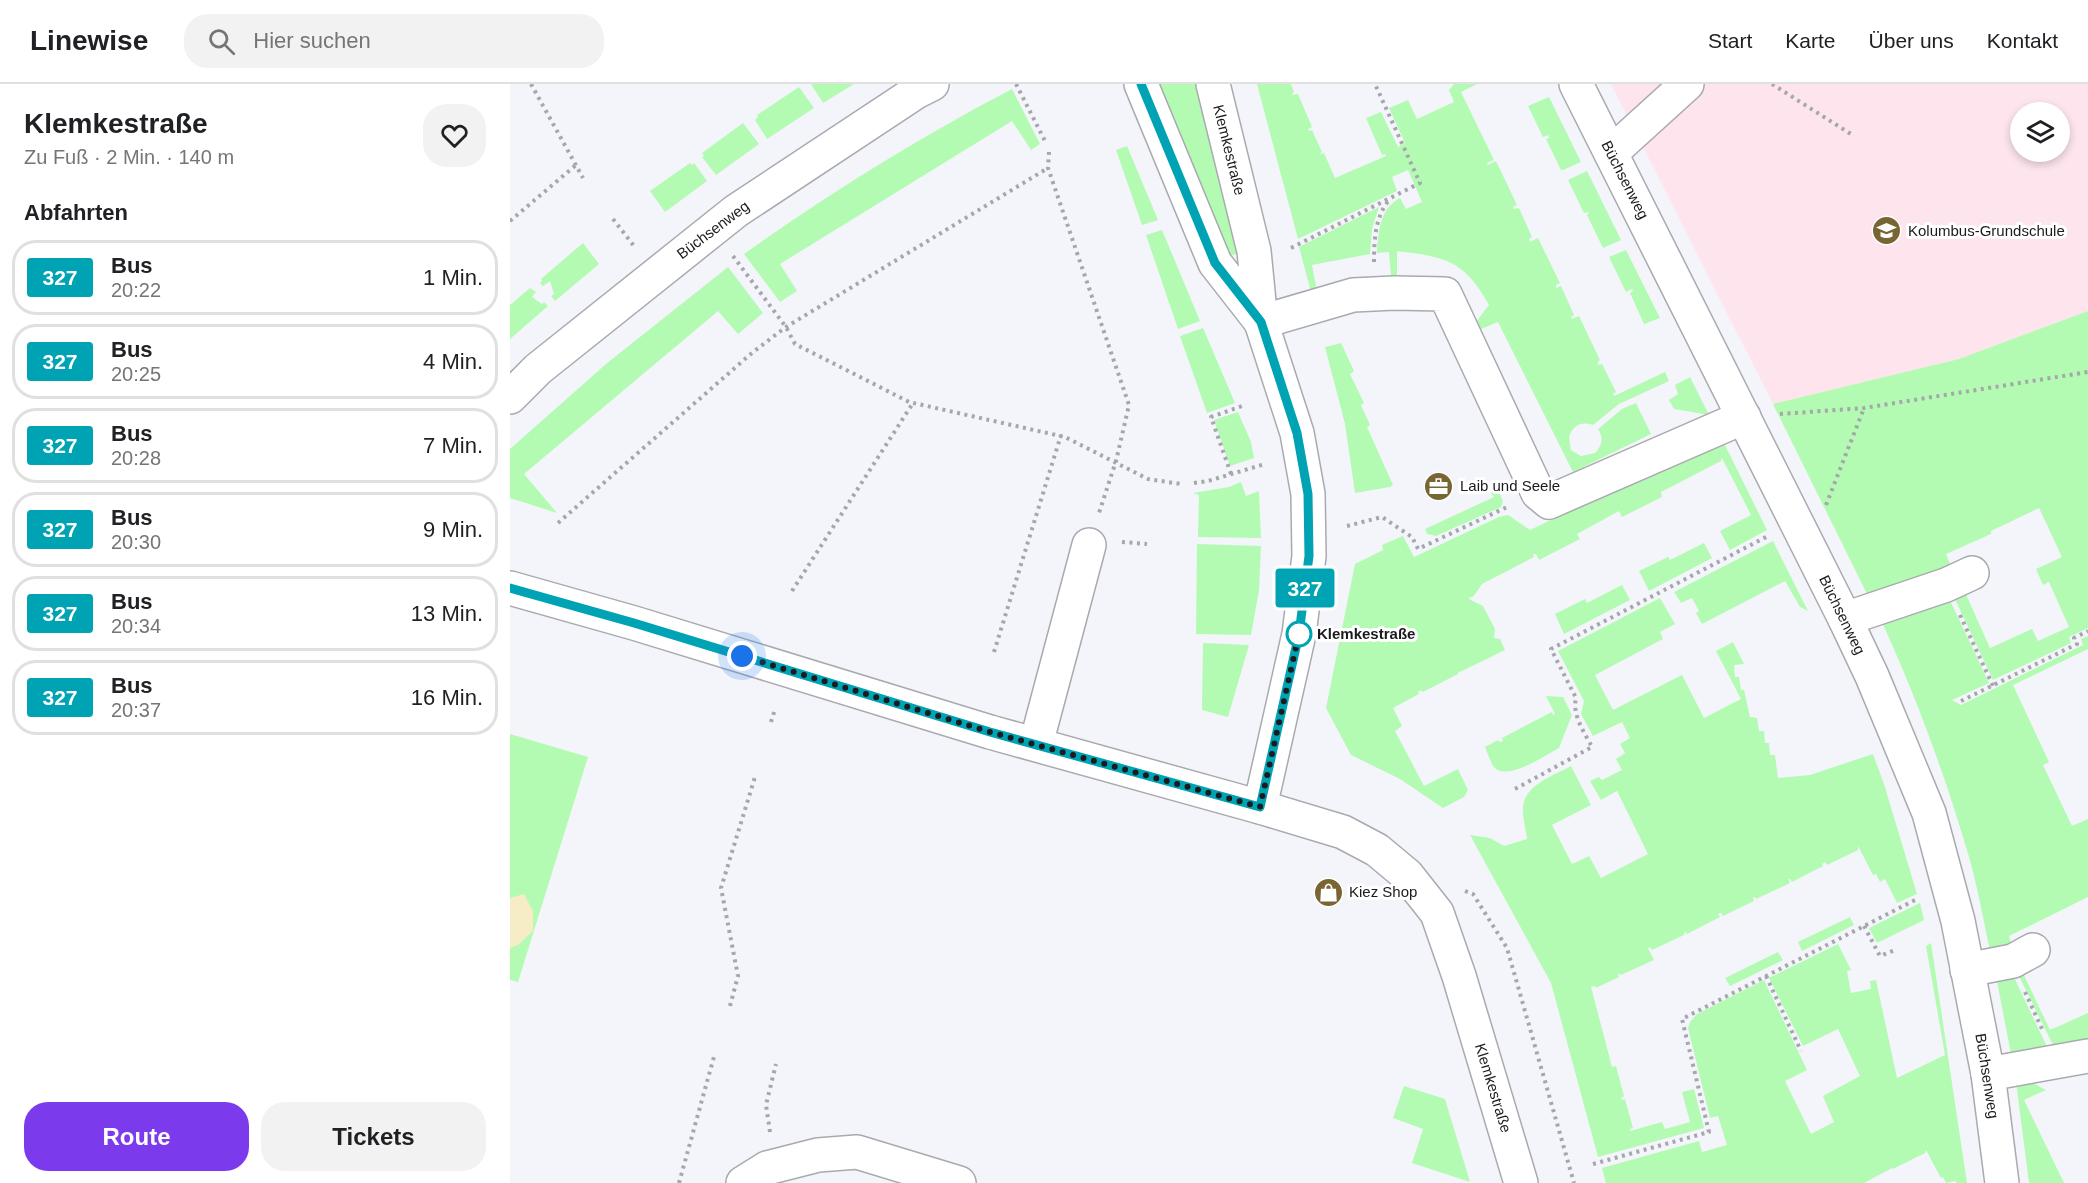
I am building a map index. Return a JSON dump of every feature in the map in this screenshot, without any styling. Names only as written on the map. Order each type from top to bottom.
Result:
[{"type":"street","name":"Büchsenweg","points":[[510,397],[538,369],[736,212],[916,92],[932,84]]},
{"type":"street","name":"Klemkestraße","points":[[1142,84],[1215,263],[1261,322]]},
{"type":"street","name":"Klemkestraße","points":[[1213,84],[1254,251],[1261,322],[1297,433],[1308,494],[1309,556],[1299,634],[1260,807],[1343,832],[1377,850],[1407,875],[1437,913],[1459,976],[1521,1183]]},
{"type":"street","name":"Büchsenweg","points":[[1576,84],[1611,153],[1758,416],[1845,619],[1872,676],[1929,813],[1958,921],[1988,1074],[2002,1183]]},
{"type":"street","points":[[1611,153],[1687,84]]},
{"type":"street","points":[[1261,322],[1353,295],[1444,294],[1538,493],[1549,502],[1758,416]]},
{"type":"street","points":[[1036,744],[1089,545]]},
{"type":"street","points":[[1845,619],[1959,579]]},
{"type":"street","points":[[510,588],[1036,744],[1260,807]]},
{"type":"street","points":[[1967,970],[2022,956]]},
{"type":"street","points":[[1988,1074],[2073,1059]]},
{"type":"street","points":[[743,1183],[767,1168],[818,1155],[857,1152],[959,1183]]},
{"type":"path","points":[[531,84],[583,178]]},
{"type":"path","points":[[1016,84],[1045,141]]},
{"type":"path","points":[[1291,248],[1420,183],[1375,84]]},
{"type":"path","points":[[1773,84],[1854,136]]},
{"type":"path","points":[[1049,152],[1048,168],[1129,405],[1116,461],[1089,545]]},
{"type":"path","points":[[510,221],[576,165]]},
{"type":"path","points":[[558,523],[753,352],[786,327],[1048,168]]},
{"type":"path","points":[[1374,294],[1374,244],[1378,219],[1391,198]]},
{"type":"path","points":[[613,219],[634,246]]},
{"type":"path","points":[[733,256],[786,327],[795,344],[913,403],[1061,435],[1148,479],[1180,484]]},
{"type":"path","points":[[1758,416],[1864,408],[2088,373]]},
{"type":"path","points":[[792,591],[913,403]]},
{"type":"path","points":[[1231,474],[1210,417],[1245,405]]},
{"type":"path","points":[[1822,515],[1864,408]]},
{"type":"path","points":[[994,652],[1061,435]]},
{"type":"path","points":[[1194,483],[1265,464]]},
{"type":"path","points":[[1347,526],[1382,517],[1412,537],[1418,549],[1538,493]]},
{"type":"path","points":[[1515,789],[1592,747],[1578,719],[1576,698],[1551,649],[1776,531]]},
{"type":"path","points":[[1959,579],[1993,686]]},
{"type":"path","points":[[1961,701],[2077,644],[2074,638],[2088,632]]},
{"type":"path","points":[[771,723],[775,709]]},
{"type":"path","points":[[730,1006],[738,976],[721,888],[754,777]]},
{"type":"path","points":[[1462,891],[1473,894],[1507,948],[1574,1183]]},
{"type":"path","points":[[1593,1164],[1709,1132],[1682,1019],[1924,895]]},
{"type":"path","points":[[1864,926],[1880,956],[1895,950]]},
{"type":"path","points":[[2022,956],[2073,1059]]},
{"type":"path","points":[[1766,976],[1801,1051]]},
{"type":"path","points":[[680,1183],[715,1053]]},
{"type":"path","points":[[771,1136],[766,1105],[776,1064]]},
{"type":"shaded area","name":"Kolumbus-Grundschule","points":[[1611,84],[2088,84],[2088,311],[1959,359],[1773,404]]},
{"type":"green space","points":[[811,84],[854,84],[823,103]]},
{"type":"green space","points":[[1154,84],[1200,84],[1239,252],[1234,255],[1227,254]]},
{"type":"green space","points":[[1257,84],[1291,84],[1294,92],[1292,95],[1298,94],[1312,127],[1308,129],[1312,130],[1322,152],[1319,154],[1324,153],[1335,178],[1386,156],[1382,155],[1366,118],[1381,112],[1398,147],[1405,143],[1389,108],[1408,100],[1417,119],[1454,102],[1449,90],[1454,84],[1477,84],[1461,92],[1494,160],[1487,163],[1488,165],[1496,161],[1517,205],[1513,207],[1514,209],[1519,208],[1532,237],[1529,239],[1530,242],[1538,238],[1560,283],[1556,285],[1556,288],[1561,286],[1574,315],[1572,319],[1579,316],[1600,360],[1598,365],[1602,364],[1616,392],[1614,396],[1665,372],[1669,381],[1619,404],[1593,425],[1581,424],[1575,427],[1569,437],[1571,450],[1581,456],[1595,453],[1601,442],[1598,429],[1622,409],[1636,403],[1651,434],[1573,472],[1498,322],[1476,331],[1473,326],[1489,305],[1471,278],[1452,263],[1429,256],[1397,251],[1397,276],[1391,276],[1389,252],[1377,253],[1379,229],[1384,215],[1393,202],[1400,198],[1406,209],[1422,202],[1408,170],[1392,177],[1397,191],[1298,239]]},
{"type":"green space","points":[[799,87],[814,108],[767,139],[755,120],[757,115]]},
{"type":"green space","points":[[1012,89],[1040,144],[1031,150],[1012,121],[780,264],[797,291],[780,302],[744,254],[875,167]]},
{"type":"green space","points":[[1549,97],[1581,162],[1563,170],[1546,139],[1549,138],[1548,135],[1543,137],[1528,106]]},
{"type":"green space","points":[[743,123],[759,144],[716,175],[702,157],[704,156],[702,153]]},
{"type":"green space","points":[[1127,146],[1158,220],[1142,225],[1116,150]]},
{"type":"green space","points":[[690,163],[692,165],[694,163],[707,181],[665,212],[650,191]]},
{"type":"green space","points":[[1587,171],[1621,240],[1603,248],[1587,215],[1589,212],[1584,213],[1568,180]]},
{"type":"green space","points":[[1379,207],[1372,229],[1370,254],[1312,265],[1317,291],[1311,292],[1299,247]]},
{"type":"green space","points":[[1162,230],[1200,321],[1178,329],[1146,235]]},
{"type":"green space","points":[[583,243],[599,264],[555,301],[551,296],[554,294],[550,281],[543,286],[540,283],[541,279]]},
{"type":"green space","points":[[1626,250],[1660,318],[1644,324],[1630,293],[1632,289],[1626,292],[1609,257]]},
{"type":"green space","points":[[728,267],[763,313],[738,334],[718,311],[524,474],[557,513],[510,498],[510,449],[606,364]]},
{"type":"green space","points":[[530,288],[536,292],[532,297],[548,306],[510,339],[510,305]]},
{"type":"green space","points":[[2088,311],[2088,628],[2069,637],[2071,643],[1993,680],[1953,595],[1964,590],[1990,648],[2032,629],[2038,641],[2069,627],[2049,582],[2043,585],[2036,569],[2062,557],[2039,508],[1991,531],[1991,534],[1946,554],[1953,571],[1870,600],[1773,404],[1959,359]]},
{"type":"green space","points":[[1203,328],[1235,403],[1207,413],[1180,336]]},
{"type":"green space","points":[[1341,343],[1354,371],[1350,374],[1364,403],[1361,405],[1370,425],[1367,427],[1393,485],[1390,487],[1355,493],[1345,424],[1325,347]]},
{"type":"green space","points":[[1690,377],[1709,415],[1674,409],[1669,400],[1678,394],[1675,385]]},
{"type":"green space","points":[[1238,412],[1251,442],[1254,458],[1230,466],[1214,420]]},
{"type":"green space","points":[[1722,439],[1767,530],[1730,550],[1720,531],[1751,515],[1722,458],[1721,461],[1661,492],[1662,497],[1622,517],[1619,511],[1577,534],[1580,539],[1539,560],[1536,554],[1533,554],[1534,557],[1482,584],[1473,597],[1470,597],[1469,599],[1483,606],[1495,629],[1494,638],[1500,639],[1505,650],[1459,671],[1458,674],[1423,692],[1421,690],[1419,694],[1393,708],[1402,726],[1395,731],[1424,786],[1458,769],[1468,790],[1464,797],[1443,808],[1400,779],[1351,755],[1326,708],[1355,564],[1383,550],[1382,545],[1403,536],[1414,557],[1499,517],[1508,515],[1530,530]]},
{"type":"green space","points":[[1241,482],[1246,496],[1259,491],[1261,538],[1198,537],[1199,495],[1193,493],[1229,487]]},
{"type":"green space","points":[[1494,491],[1499,493],[1503,501],[1501,507],[1436,536],[1427,534],[1425,529],[1494,497],[1491,493]]},
{"type":"green space","points":[[1773,541],[1808,611],[1800,607],[1785,581],[1702,624],[1696,613],[1699,611],[1692,598],[1681,603],[1674,592]]},
{"type":"green space","points":[[1704,543],[1712,558],[1649,591],[1639,571],[1668,557],[1670,560]]},
{"type":"green space","points":[[1197,544],[1261,546],[1259,590],[1251,635],[1196,634]]},
{"type":"green space","points":[[1622,585],[1630,600],[1564,634],[1555,614],[1585,599],[1587,603]]},
{"type":"green space","points":[[1948,596],[1989,683],[1952,700],[1961,705],[2083,645],[2081,639],[2088,636],[2088,649],[2013,685],[2049,762],[2043,765],[2072,826],[2088,819],[2088,897],[2009,936],[2013,950],[1991,955],[1960,826],[1918,706],[1880,618]]},
{"type":"green space","points":[[1660,598],[1675,624],[1660,632],[1663,639],[1595,675],[1613,710],[1682,675],[1704,718],[1741,699],[1716,651],[1733,642],[1744,664],[1734,665],[1735,677],[1739,677],[1741,690],[1744,690],[1750,717],[1757,718],[1759,731],[1764,731],[1765,743],[1769,743],[1770,755],[1775,755],[1778,778],[1810,775],[1873,754],[1917,894],[1897,903],[1885,879],[1880,882],[1876,874],[1873,875],[1858,846],[1858,850],[1827,865],[1825,862],[1823,866],[1792,882],[1788,879],[1790,883],[1756,899],[1753,897],[1754,901],[1723,916],[1721,913],[1718,914],[1720,917],[1687,934],[1685,931],[1684,935],[1652,950],[1648,948],[1654,960],[1621,975],[1618,973],[1619,977],[1596,988],[1591,987],[1612,1067],[1616,1066],[1624,1096],[1621,1098],[1625,1099],[1633,1128],[1630,1131],[1662,1122],[1665,1129],[1690,1122],[1682,1092],[1694,1089],[1704,1128],[1598,1157],[1551,983],[1470,835],[1490,838],[1504,846],[1527,839],[1523,807],[1529,792],[1542,781],[1571,766],[1591,805],[1552,825],[1572,864],[1589,856],[1601,878],[1648,854],[1617,791],[1601,800],[1590,781],[1599,777],[1602,780],[1622,770],[1616,759],[1625,753],[1620,744],[1630,738],[1622,722],[1593,736],[1581,714],[1584,701],[1558,651]]},
{"type":"green space","points":[[1203,643],[1249,645],[1228,717],[1202,710]]},
{"type":"green space","points":[[1546,696],[1563,697],[1572,715],[1559,748],[1518,769],[1501,771],[1495,768],[1485,747],[1498,740],[1503,741],[1502,738],[1552,712],[1553,715],[1555,714]]},
{"type":"green space","points":[[510,734],[588,757],[518,982],[510,980]]},
{"type":"green space","points":[[1920,903],[1924,920],[1877,943],[1869,928]]},
{"type":"green space","points":[[1850,917],[1854,925],[1802,951],[1798,942]]},
{"type":"green space","points":[[1931,943],[1967,1183],[1955,1181],[1946,1183],[1926,1150],[1925,1153],[1864,1183],[1606,1183],[1602,1168],[1699,1141],[1702,1152],[1727,1145],[1718,1116],[1710,1118],[1688,1028],[1697,1014],[1764,980],[1807,1070],[1785,1081],[1811,1134],[1834,1122],[1823,1096],[1860,1076],[1838,1029],[1803,1046],[1769,978],[1838,944],[1851,970],[1847,971],[1851,993],[1871,989],[1870,981],[1876,980],[1897,1078],[1945,1055],[1926,946]]},
{"type":"green space","points":[[1778,952],[1783,960],[1730,986],[1725,978]]},
{"type":"green space","points":[[2022,971],[2050,1030],[2088,1013],[2088,1045],[2056,1051],[2017,972]]},
{"type":"green space","points":[[2012,973],[2050,1053],[2012,1059],[1996,976]]},
{"type":"green space","points":[[2016,1082],[2035,1084],[2046,1090],[2024,1100],[2064,1183],[2029,1183]]},
{"type":"green space","points":[[1404,1086],[1445,1099],[1470,1182],[1412,1163],[1423,1129],[1393,1118]]},
{"type":"sand","points":[[524,894],[533,911],[533,931],[518,945],[510,948],[510,898]]},
{"type":"bus line","name":"327","points":[[510,588],[634,623],[990,732],[1260,807],[1299,634],[1309,556],[1308,494],[1297,433],[1261,322],[1215,263],[1141,84]]},
{"type":"place","name":"Kolumbus-Grundschule","points":[[1887,231]]},
{"type":"place","name":"Laib und Seele","points":[[1439,486]]},
{"type":"place","name":"Klemkestraße","points":[[1299,634]]},
{"type":"place","name":"Kiez Shop","points":[[1328,892]]},
{"type":"route","points":[[742,656],[990,732],[1260,807],[1299,634]]}]
